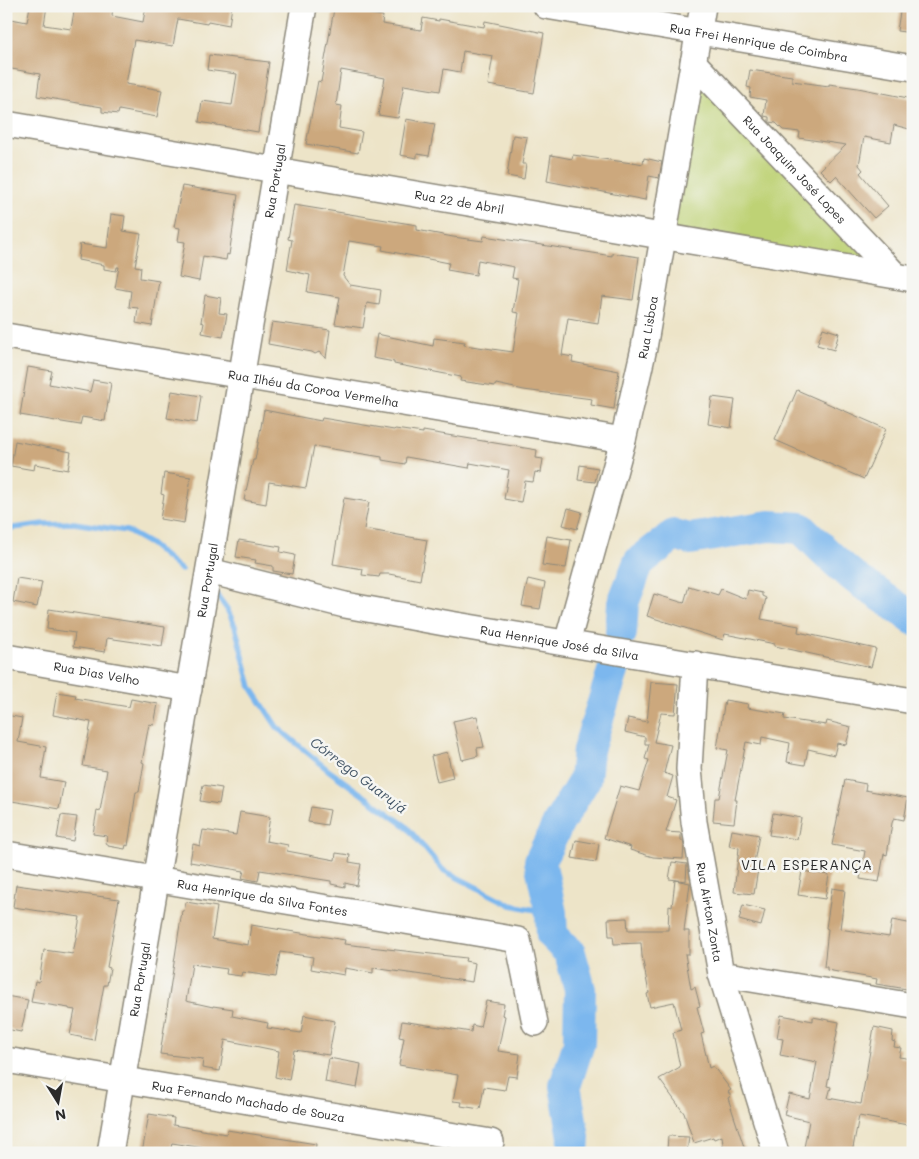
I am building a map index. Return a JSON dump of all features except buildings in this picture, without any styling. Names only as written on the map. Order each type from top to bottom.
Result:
[{"type":"street","name":"Rua Portugal","points":[[110,1153],[304,6]]},
{"type":"street","name":"Rua Frei Henrique de Coimbra","points":[[546,6],[913,68]]},
{"type":"street","name":"Rua Lisboa","points":[[567,643],[623,440],[644,348],[703,6]]},
{"type":"street","name":"Rua Joaquim José Lopes","points":[[694,62],[904,277]]},
{"type":"street","name":"Rua 22 de Abril","points":[[6,124],[904,277]]},
{"type":"street","name":"Rua Ilhéu da Coroa Vermelha","points":[[6,336],[623,440]]},
{"type":"street","name":"Rua Henrique José da Silva","points":[[208,570],[345,605],[913,701]]},
{"type":"street","name":"Rua Dias Velho","points":[[6,657],[188,688]]},
{"type":"street","name":"Rua Airton Zonta","points":[[695,664],[689,769],[690,794],[721,974],[776,1153]]},
{"type":"street","name":"Rua Henrique da Silva Fontes","points":[[6,854],[518,940],[535,1023]]},
{"type":"street","points":[[721,974],[913,1006]]},
{"type":"street","name":"Rua Fernando Machado de Souza","points":[[6,1060],[491,1142]]},
{"type":"green space","points":[[693,62],[896,276],[663,236]]},
{"type":"waterway","name":"Córrego Guarujá","points":[[6,529],[43,524],[74,523],[127,531],[150,544],[181,570]]},
{"type":"waterway","points":[[621,633],[623,603],[639,562],[674,535],[690,539],[769,526],[801,528],[845,570],[913,619]]},
{"type":"waterway","name":"Córrego Guarujá","points":[[216,594],[227,609],[235,626],[251,687],[277,727],[328,770],[406,826],[443,870],[511,905],[551,913]]},
{"type":"waterway","points":[[573,1153],[574,1137],[565,1086],[579,1043],[580,989],[570,953],[552,935],[551,913],[540,861],[559,822],[585,779],[588,750],[614,668]]},
{"type":"district","name":"VILA ESPERANÇA","points":[[807,864]]}]
